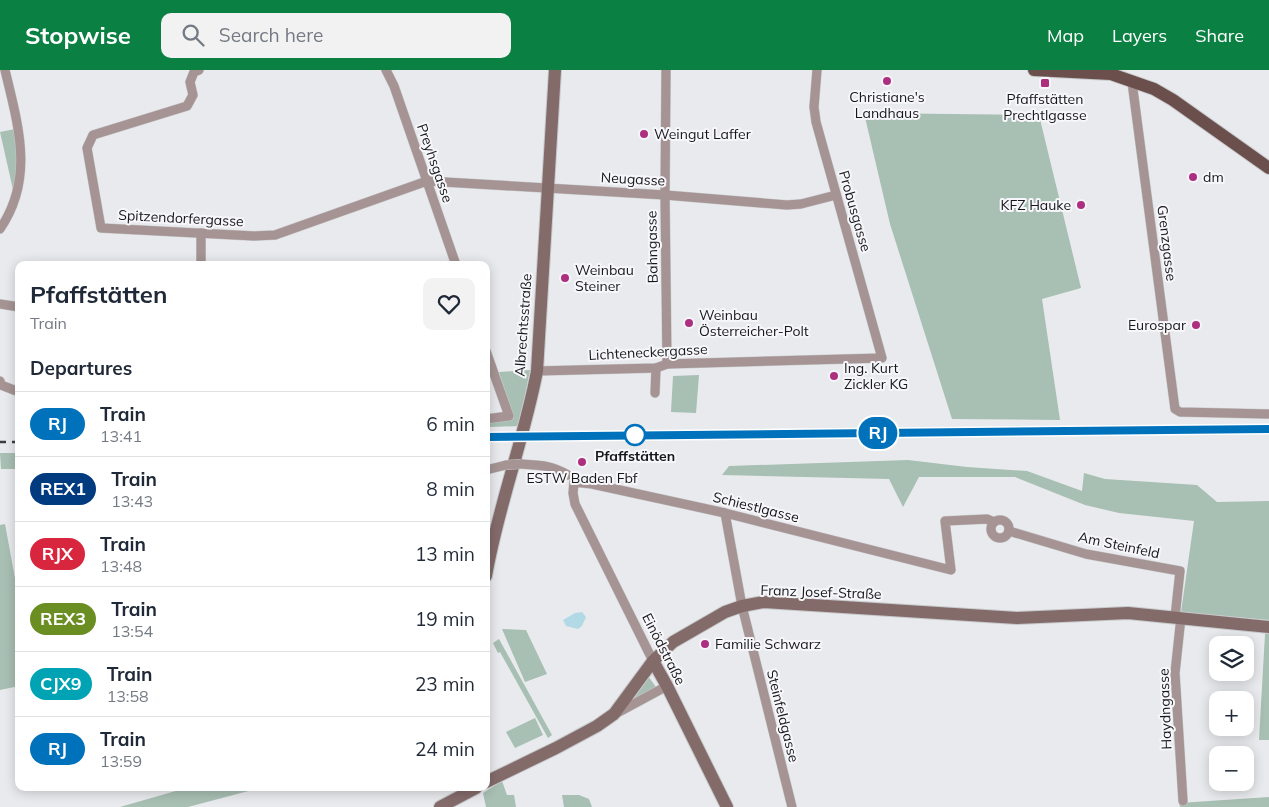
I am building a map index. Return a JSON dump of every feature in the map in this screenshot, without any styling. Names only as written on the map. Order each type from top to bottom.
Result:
[{"type":"main road","name":"Albrechtsstraße","points":[[490,559],[511,469],[527,416],[536,371],[555,70]]},
{"type":"main road","points":[[1034,70],[1112,71],[1174,100],[1269,168]]},
{"type":"main road","name":"Franz Josef-Straße","points":[[490,778],[556,748],[597,726],[614,714],[653,661],[672,642],[725,612],[742,606],[764,602],[1017,618],[1128,613],[1269,627]]},
{"type":"main road","name":"Einödstraße","points":[[653,661],[727,807]]},
{"type":"main road","points":[[440,807],[470,791]]},
{"type":"street","points":[[0,228],[9,215],[18,194],[22,161],[18,126],[4,70]]},
{"type":"street","name":"Spitzendorfergasse","points":[[199,70],[194,72],[190,82],[193,95],[187,106],[93,135],[87,148],[101,228],[254,236],[275,235],[427,181]]},
{"type":"street","name":"Preyhsgasse","points":[[386,70],[394,86],[455,261]]},
{"type":"street","name":"Bahngasse","points":[[666,70],[667,364]]},
{"type":"street","name":"Probusgasse","points":[[817,70],[814,107],[816,122],[882,358]]},
{"type":"street","name":"Grenzgasse","points":[[1132,82],[1175,409],[1180,412],[1269,414]]},
{"type":"street","name":"Neugasse","points":[[427,181],[665,195],[787,205],[801,204],[836,195]]},
{"type":"street","points":[[201,233],[201,261]]},
{"type":"street","points":[[0,304],[15,306]]},
{"type":"street","name":"Lichteneckergasse","points":[[536,371],[656,368],[667,364],[882,358]]},
{"type":"street","points":[[490,362],[509,416],[490,419]]},
{"type":"street","points":[[655,393],[656,368]]},
{"type":"street","points":[[0,381],[1,385],[15,390]]},
{"type":"street","points":[[490,469],[506,465],[545,465],[556,468],[568,475]]},
{"type":"street","name":"Schiestlgasse","points":[[575,504],[574,482],[592,484],[726,513],[951,570]]},
{"type":"street","name":"Einödstraße","points":[[575,504],[653,661]]},
{"type":"street","name":"Steinfeldgasse","points":[[726,513],[742,606],[792,807]]},
{"type":"street","name":"Am Steinfeld","points":[[951,570],[945,521],[987,519],[994,522],[1003,520],[1008,525],[1009,531],[1004,537],[995,536],[991,530],[994,522]]},
{"type":"street","name":"Am Steinfeld","points":[[1009,531],[1086,554],[1180,571],[1178,617]]},
{"type":"street","name":"Haydngasse","points":[[1178,617],[1175,672],[1183,801]]},
{"type":"street","points":[[614,714],[667,686]]},
{"type":"green space","points":[[864,113],[1039,115],[1081,288],[1042,299],[1060,420],[952,419],[890,224]]},
{"type":"green space","points":[[15,129],[19,146],[14,194],[0,132]]},
{"type":"green space","points":[[530,370],[519,426],[490,427],[490,423],[514,418],[499,372]]},
{"type":"green space","points":[[699,375],[696,413],[671,412],[673,376]]},
{"type":"green space","points":[[0,453],[15,453],[15,469],[1,469]]},
{"type":"green space","points":[[908,460],[967,467],[1027,471],[1082,491],[1084,473],[1105,479],[1197,485],[1217,502],[1269,501],[1269,620],[1181,612],[1194,521],[1119,513],[1085,505],[1015,477],[919,477],[903,507],[889,479],[722,475],[729,466]]},
{"type":"green space","points":[[5,524],[15,578],[15,687],[0,690],[0,525]]},
{"type":"green space","points":[[502,629],[526,630],[547,674],[525,682]]},
{"type":"green space","points":[[1265,634],[1269,634],[1269,740],[1259,740]]},
{"type":"green space","points":[[499,639],[552,735],[548,738],[500,652],[498,653],[493,643]]},
{"type":"green space","points":[[648,676],[656,687],[632,700]]},
{"type":"green space","points":[[535,718],[543,735],[515,748],[506,732]]},
{"type":"green space","points":[[502,781],[507,795],[514,795],[516,807],[486,807],[483,793],[490,791],[490,789]]},
{"type":"green space","points":[[176,791],[249,791],[188,807],[120,807]]},
{"type":"green space","points":[[562,795],[579,795],[589,799],[592,807],[564,807]]},
{"type":"green space","points":[[1269,797],[1269,807],[1180,807],[1179,803]]},
{"type":"water","points":[[582,612],[586,617],[582,626],[578,629],[566,626],[563,620],[575,613]]},
{"type":"railway","points":[[490,437],[1269,429]]},
{"type":"railway","points":[[0,442],[15,442]]},
{"type":"train","name":"RJ","points":[[490,437],[1269,429]]},
{"type":"place","name":"Christiane's Landhaus","points":[[887,81]]},
{"type":"place","name":"Pfaffstätten Prechtlgasse","points":[[1045,83]]},
{"type":"place","name":"Weingut Laffer","points":[[644,134]]},
{"type":"place","name":"dm","points":[[1193,177]]},
{"type":"place","name":"KFZ Hauke","points":[[1081,205]]},
{"type":"place","name":"Weinbau Steiner","points":[[565,278]]},
{"type":"place","name":"Weinbau Österreicher-Polt","points":[[689,323]]},
{"type":"place","name":"Eurospar","points":[[1196,325]]},
{"type":"place","name":"Ing. Kurt Zickler KG","points":[[834,376]]},
{"type":"place","name":"Pfaffstätten","points":[[635,435]]},
{"type":"place","name":"ESTW Baden Fbf","points":[[582,462]]},
{"type":"place","name":"Familie Schwarz","points":[[705,644]]}]
